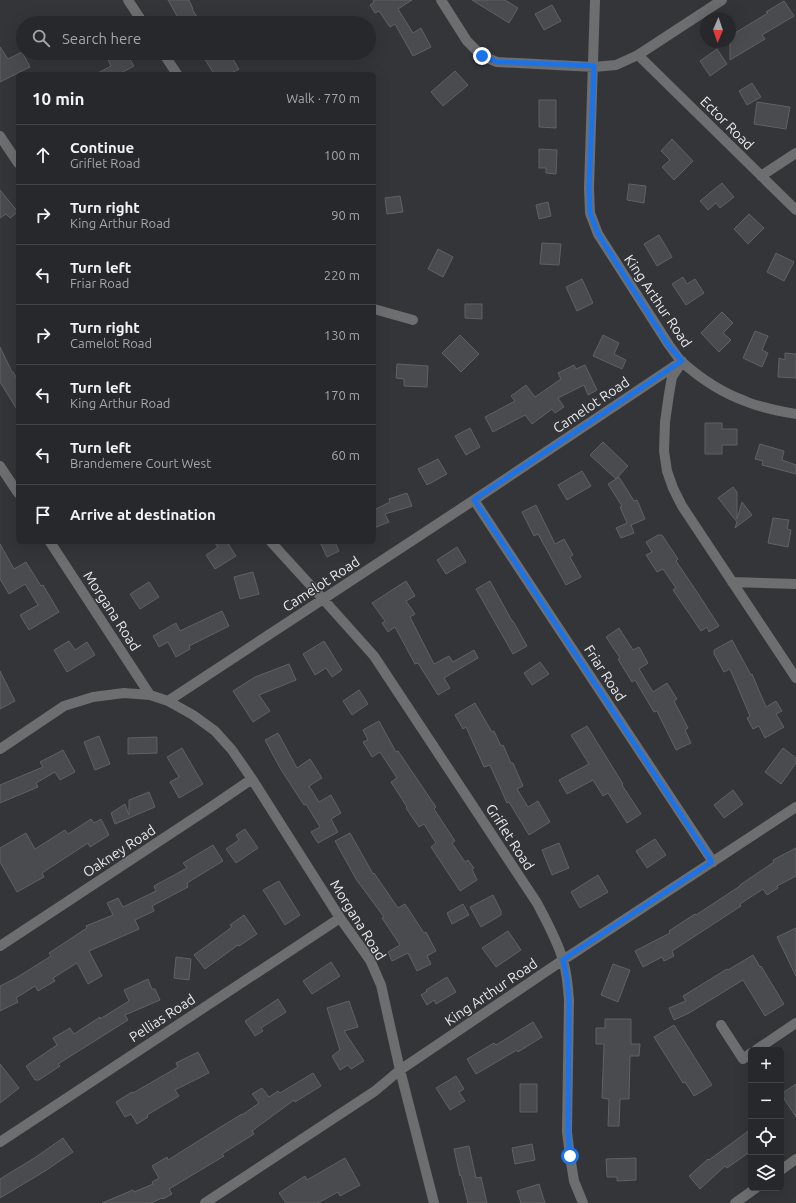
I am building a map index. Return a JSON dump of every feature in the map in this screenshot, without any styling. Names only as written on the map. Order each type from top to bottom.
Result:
[{"type":"street","points":[[128,0],[139,16]]},
{"type":"street","points":[[441,0],[467,41],[482,56],[497,62],[594,66],[616,65],[638,55],[722,0]]},
{"type":"street","name":"King Arthur Road","points":[[595,0],[589,188],[590,213],[598,234],[668,345],[682,361],[672,378],[666,415],[664,451],[667,471],[673,488],[682,506],[796,678]]},
{"type":"street","name":"Ector Road","points":[[638,55],[796,210]]},
{"type":"street","points":[[168,60],[176,72]]},
{"type":"street","points":[[0,136],[16,160]]},
{"type":"street","points":[[761,176],[796,153]]},
{"type":"street","points":[[376,310],[413,320]]},
{"type":"street","points":[[682,361],[700,376],[721,390],[745,402],[771,410],[796,414]]},
{"type":"street","name":"Camelot Road","points":[[168,701],[682,361]]},
{"type":"street","points":[[0,466],[16,490]]},
{"type":"street","name":"Friar Road","points":[[474,500],[712,862]]},
{"type":"street","name":"Morgana Road","points":[[51,544],[150,695]]},
{"type":"street","name":"Griflet Road","points":[[273,544],[374,656],[537,904],[554,936],[563,960],[569,1000],[568,1144],[574,1181],[584,1203]]},
{"type":"street","points":[[732,582],[796,584]]},
{"type":"street","points":[[0,749],[64,706],[93,697],[124,693],[150,695],[168,701]]},
{"type":"street","name":"Morgana Road","points":[[168,701],[193,715],[215,731],[232,750],[340,918],[370,960],[381,985],[400,1070],[434,1203]]},
{"type":"street","name":"Oakney Road","points":[[0,946],[252,779]]},
{"type":"street","name":"King Arthur Road","points":[[205,1203],[375,1091],[400,1070],[563,960],[796,807]]},
{"type":"street","name":"Pellias Road","points":[[0,1142],[340,918]]},
{"type":"street","points":[[760,1047],[796,1023]]},
{"type":"street","points":[[721,1025],[742,1059],[748,1055]]},
{"type":"street","points":[[784,1168],[796,1159]]},
{"type":"street","points":[[735,1203],[752,1191]]},
{"type":"building","points":[[168,0],[189,0],[196,16],[177,16]]},
{"type":"building","points":[[373,0],[412,0],[398,9],[413,33],[421,28],[431,47],[413,56],[395,24],[390,27],[379,11],[375,13],[370,5],[374,2]]},
{"type":"building","points":[[472,0],[505,0],[518,8],[509,23]]},
{"type":"building","points":[[784,1],[794,16],[762,35],[765,39],[730,60],[730,48],[736,48],[736,32],[768,13],[766,12]]},
{"type":"building","points":[[552,5],[561,21],[544,30],[535,14]]},
{"type":"building","points":[[0,47],[8,59],[16,55],[16,60],[26,60],[30,67],[20,72],[16,72],[16,74],[0,82]]},
{"type":"building","points":[[717,49],[727,64],[710,76],[700,61]]},
{"type":"building","points":[[108,60],[130,60],[134,66],[123,72],[100,72],[111,66]]},
{"type":"building","points":[[205,60],[233,60],[239,69],[234,72],[213,72]]},
{"type":"building","points":[[455,71],[468,85],[443,106],[431,92]]},
{"type":"building","points":[[752,83],[761,97],[747,105],[739,91]]},
{"type":"building","points":[[539,100],[556,100],[556,128],[539,127]]},
{"type":"building","points":[[757,102],[790,107],[786,129],[754,124]]},
{"type":"building","points":[[672,139],[693,161],[674,180],[662,167],[670,160],[661,151]]},
{"type":"building","points":[[539,149],[557,150],[556,174],[546,173],[546,168],[539,168]]},
{"type":"building","points":[[722,183],[734,197],[720,208],[716,203],[708,210],[700,201]]},
{"type":"building","points":[[629,184],[646,186],[644,203],[627,200]]},
{"type":"building","points":[[0,190],[16,210],[16,214],[10,218],[6,214],[0,218]]},
{"type":"building","points":[[400,196],[403,212],[387,214],[385,198]]},
{"type":"building","points":[[548,202],[551,216],[539,219],[536,205]]},
{"type":"building","points":[[749,214],[764,228],[748,244],[734,229]]},
{"type":"building","points":[[659,235],[672,257],[657,266],[644,244]]},
{"type":"building","points":[[542,243],[561,244],[559,265],[540,264]]},
{"type":"building","points":[[438,249],[453,257],[443,277],[428,269]]},
{"type":"building","points":[[776,253],[794,262],[784,281],[767,272]]},
{"type":"building","points":[[683,277],[687,284],[695,279],[704,293],[686,305],[672,284]]},
{"type":"building","points":[[582,279],[593,303],[577,311],[566,287]]},
{"type":"building","points":[[465,304],[482,304],[482,319],[465,318]]},
{"type":"building","points":[[722,312],[733,323],[723,333],[731,340],[719,352],[701,333]]},
{"type":"building","points":[[755,331],[768,336],[762,350],[768,353],[762,367],[743,358]]},
{"type":"building","points":[[460,335],[479,354],[461,372],[442,353]]},
{"type":"building","points":[[603,335],[619,343],[614,354],[626,360],[622,369],[593,356]]},
{"type":"building","points":[[0,347],[12,372],[16,377],[16,408],[0,382]]},
{"type":"building","points":[[785,353],[796,354],[796,378],[778,377],[779,358],[785,360]]},
{"type":"building","points":[[397,364],[428,366],[427,387],[404,386],[404,379],[396,378]]},
{"type":"building","points":[[574,365],[576,369],[585,365],[597,390],[588,395],[584,385],[558,398],[564,407],[555,413],[552,409],[532,424],[525,415],[493,432],[485,417],[515,401],[511,396],[526,385],[535,397],[561,379],[558,373]]},
{"type":"building","points":[[705,423],[722,423],[722,429],[737,429],[737,445],[722,445],[722,454],[705,454]]},
{"type":"building","points":[[470,428],[480,447],[466,455],[455,436]]},
{"type":"building","points":[[603,442],[628,466],[616,479],[590,455]]},
{"type":"building","points":[[760,444],[784,451],[782,460],[796,465],[796,474],[762,465],[763,461],[755,459]]},
{"type":"building","points":[[438,459],[447,474],[427,485],[418,469]]},
{"type":"building","points":[[582,471],[591,486],[567,500],[558,485]]},
{"type":"building","points":[[619,477],[634,501],[637,500],[645,519],[631,525],[634,533],[621,538],[616,528],[627,523],[620,507],[622,506],[608,484]]},
{"type":"building","points":[[733,487],[737,492],[737,519],[742,502],[752,515],[735,528],[737,522],[718,498]]},
{"type":"building","points":[[407,493],[412,506],[385,514],[389,522],[376,527],[376,509],[390,502],[389,499]]},
{"type":"building","points":[[536,505],[555,544],[564,539],[573,555],[570,557],[581,577],[566,585],[538,534],[534,536],[522,512]]},
{"type":"building","points":[[773,518],[789,520],[787,529],[791,530],[788,547],[768,543]]},
{"type":"building","points":[[658,535],[662,535],[678,559],[676,561],[719,626],[709,632],[707,627],[701,631],[673,590],[676,588],[663,569],[657,572],[646,555],[652,552],[646,542]]},
{"type":"building","points":[[0,544],[14,569],[26,562],[41,586],[43,585],[59,612],[29,630],[20,615],[38,605],[25,584],[9,594],[0,579]]},
{"type":"building","points":[[216,544],[228,544],[236,556],[215,569],[206,555],[218,547]]},
{"type":"building","points":[[321,544],[336,544],[339,551],[327,557]]},
{"type":"building","points":[[457,547],[466,562],[446,574],[437,560]]},
{"type":"building","points":[[253,572],[259,594],[240,599],[234,577]]},
{"type":"building","points":[[406,581],[415,596],[406,601],[415,614],[410,617],[434,664],[449,656],[453,662],[474,650],[478,658],[444,678],[450,688],[438,695],[418,663],[415,664],[395,627],[388,632],[382,623],[385,621],[372,603]]},
{"type":"building","points":[[490,581],[527,646],[513,654],[476,589]]},
{"type":"building","points":[[149,582],[159,597],[140,609],[130,594]]},
{"type":"building","points":[[222,611],[229,626],[189,646],[190,649],[176,657],[168,642],[159,647],[153,636],[176,623],[180,631]]},
{"type":"building","points":[[619,628],[633,650],[639,647],[648,663],[639,669],[653,692],[667,683],[677,699],[674,701],[688,728],[685,730],[691,743],[676,750],[657,711],[654,712],[635,680],[632,682],[618,659],[620,658],[606,637]]},
{"type":"building","points":[[732,640],[751,675],[752,674],[766,707],[776,701],[782,711],[776,714],[784,727],[765,738],[759,726],[753,729],[747,718],[750,716],[730,669],[724,672],[714,654],[714,650]]},
{"type":"building","points":[[69,641],[75,650],[87,642],[95,655],[67,672],[54,650]]},
{"type":"building","points":[[324,641],[342,670],[332,677],[326,668],[315,675],[303,654]]},
{"type":"building","points":[[540,662],[549,674],[532,685],[524,673]]},
{"type":"building","points":[[289,664],[296,680],[259,695],[270,711],[253,722],[233,691],[255,677]]},
{"type":"building","points":[[0,671],[15,701],[0,709]]},
{"type":"building","points":[[359,690],[368,704],[352,715],[343,701]]},
{"type":"building","points":[[475,703],[492,732],[494,731],[501,746],[503,745],[511,763],[513,763],[523,786],[517,789],[528,807],[538,801],[550,822],[529,835],[509,802],[507,803],[490,765],[484,767],[466,727],[463,729],[455,715]]},
{"type":"building","points":[[379,721],[396,752],[398,751],[436,807],[434,809],[455,841],[452,843],[465,862],[468,860],[474,868],[472,869],[477,880],[460,891],[431,847],[436,843],[424,824],[419,827],[391,782],[397,778],[380,752],[372,757],[363,742],[368,740],[363,730]]},
{"type":"building","points":[[587,726],[641,814],[627,823],[608,793],[603,796],[593,780],[567,794],[559,780],[589,764],[571,735]]},
{"type":"building","points":[[278,733],[297,768],[310,759],[322,778],[309,786],[319,802],[331,795],[341,813],[331,819],[338,832],[318,843],[311,832],[320,827],[306,804],[304,805],[280,768],[265,740]]},
{"type":"building","points":[[99,736],[110,764],[95,770],[84,742]]},
{"type":"building","points":[[157,737],[157,753],[128,754],[128,738]]},
{"type":"building","points":[[182,748],[203,784],[179,798],[170,782],[179,777],[167,757]]},
{"type":"building","points":[[783,748],[796,758],[796,763],[781,784],[765,772]]},
{"type":"building","points":[[63,750],[75,772],[60,780],[55,772],[36,783],[38,787],[0,803],[0,785],[43,767],[40,762]]},
{"type":"building","points":[[733,790],[743,804],[724,818],[714,805]]},
{"type":"building","points":[[149,792],[155,807],[115,824],[111,813],[125,804],[129,815],[129,800]]},
{"type":"building","points":[[91,819],[94,823],[101,819],[109,835],[90,847],[88,843],[42,873],[44,877],[17,892],[0,862],[0,848],[26,833],[35,849],[65,830],[68,834]]},
{"type":"building","points":[[245,829],[258,848],[236,863],[226,849],[239,840],[236,835]]},
{"type":"building","points":[[350,833],[373,874],[374,873],[398,908],[405,904],[424,933],[426,932],[436,951],[427,956],[431,964],[417,971],[408,953],[392,961],[388,952],[400,945],[382,918],[384,917],[356,879],[335,841]]},
{"type":"building","points":[[655,839],[666,855],[647,868],[636,851]]},
{"type":"building","points":[[559,843],[569,868],[552,875],[542,850]]},
{"type":"building","points":[[213,845],[223,861],[187,883],[188,887],[152,906],[154,911],[135,920],[139,929],[89,951],[102,976],[88,984],[77,963],[53,978],[55,981],[38,991],[35,986],[16,998],[18,1002],[0,1011],[0,986],[16,978],[51,956],[49,953],[87,928],[86,926],[113,915],[107,903],[118,898],[123,907],[156,891],[154,886],[187,868],[183,863]]},
{"type":"building","points":[[796,848],[796,876],[777,886],[778,888],[767,895],[763,889],[740,904],[741,906],[672,951],[674,956],[664,961],[662,957],[643,967],[635,951],[670,933],[669,931],[695,914],[696,915],[774,862],[773,860]]},
{"type":"building","points":[[598,875],[608,892],[580,908],[571,892]]},
{"type":"building","points":[[279,881],[300,915],[285,925],[263,890]]},
{"type":"building","points":[[493,895],[501,911],[501,915],[481,927],[470,907]]},
{"type":"building","points":[[463,904],[469,915],[452,924],[447,913]]},
{"type":"building","points":[[244,915],[257,934],[239,946],[238,945],[205,969],[194,955],[232,927],[230,925]]},
{"type":"building","points":[[796,928],[796,976],[777,937]]},
{"type":"building","points":[[508,931],[521,950],[496,967],[482,948]]},
{"type":"building","points":[[753,955],[784,1004],[765,1016],[743,980],[689,1013],[674,1020],[669,1008],[686,1001],[683,996]]},
{"type":"building","points":[[176,957],[191,959],[189,980],[174,978]]},
{"type":"building","points":[[331,962],[340,976],[312,994],[303,981]]},
{"type":"building","points":[[613,964],[630,970],[618,1002],[601,995]]},
{"type":"building","points":[[447,977],[456,992],[436,1004],[434,1000],[427,1005],[421,995],[427,991],[426,990]]},
{"type":"building","points":[[148,979],[152,989],[155,989],[160,1000],[125,1015],[128,1020],[58,1064],[60,1066],[39,1080],[35,1080],[26,1066],[57,1045],[53,1038],[70,1028],[74,1034],[100,1017],[100,1019],[129,1001],[124,990]]},
{"type":"building","points":[[278,999],[286,1012],[261,1028],[263,1031],[255,1036],[245,1021]]},
{"type":"building","points":[[349,1001],[358,1027],[344,1031],[364,1061],[351,1069],[348,1065],[340,1070],[332,1056],[340,1050],[327,1008]]},
{"type":"building","points":[[605,1019],[631,1019],[631,1044],[640,1044],[639,1056],[630,1056],[629,1099],[620,1099],[619,1126],[608,1126],[609,1099],[602,1098],[604,1044],[596,1044],[596,1028],[605,1028]]},
{"type":"building","points":[[533,1022],[542,1037],[518,1052],[517,1050],[476,1074],[467,1059],[494,1043],[496,1045]]},
{"type":"building","points":[[674,1025],[712,1085],[694,1096],[685,1082],[683,1083],[654,1037]]},
{"type":"building","points":[[198,1052],[209,1073],[175,1090],[179,1096],[147,1115],[148,1117],[137,1124],[131,1114],[125,1117],[116,1102],[178,1067],[176,1063]]},
{"type":"building","points":[[0,1064],[19,1088],[0,1103]]},
{"type":"building","points":[[313,1073],[321,1086],[295,1102],[294,1100],[252,1131],[254,1134],[222,1154],[224,1156],[169,1189],[172,1194],[151,1203],[102,1203],[133,1190],[134,1192],[153,1184],[152,1182],[159,1178],[152,1166],[167,1157],[168,1160],[259,1103],[252,1094],[262,1088],[269,1097],[278,1091],[280,1093]]},
{"type":"building","points":[[456,1076],[464,1089],[459,1092],[465,1101],[450,1110],[436,1088]]},
{"type":"building","points":[[520,1084],[537,1084],[537,1112],[520,1112]]},
{"type":"building","points":[[796,1084],[796,1117],[784,1099],[784,1092]]},
{"type":"building","points":[[748,1131],[748,1153],[727,1168],[725,1166],[700,1189],[689,1176],[708,1159],[709,1160]]},
{"type":"building","points":[[63,1138],[73,1152],[0,1198],[0,1179]]},
{"type":"building","points":[[532,1144],[535,1160],[515,1164],[512,1148]]},
{"type":"building","points":[[469,1146],[476,1178],[481,1177],[487,1203],[468,1203],[454,1149]]},
{"type":"building","points":[[345,1158],[360,1185],[340,1196],[338,1192],[318,1203],[286,1203],[279,1193],[305,1176],[307,1180]]},
{"type":"building","points":[[636,1158],[636,1180],[617,1181],[617,1177],[607,1177],[606,1159]]},
{"type":"building","points":[[539,1184],[545,1203],[521,1203],[517,1191]]},
{"type":"route","points":[[482,56],[497,62],[594,66],[589,188],[590,213],[598,234],[668,345],[682,361],[474,500],[712,862],[563,960],[569,1000],[568,1132],[570,1156]]}]
